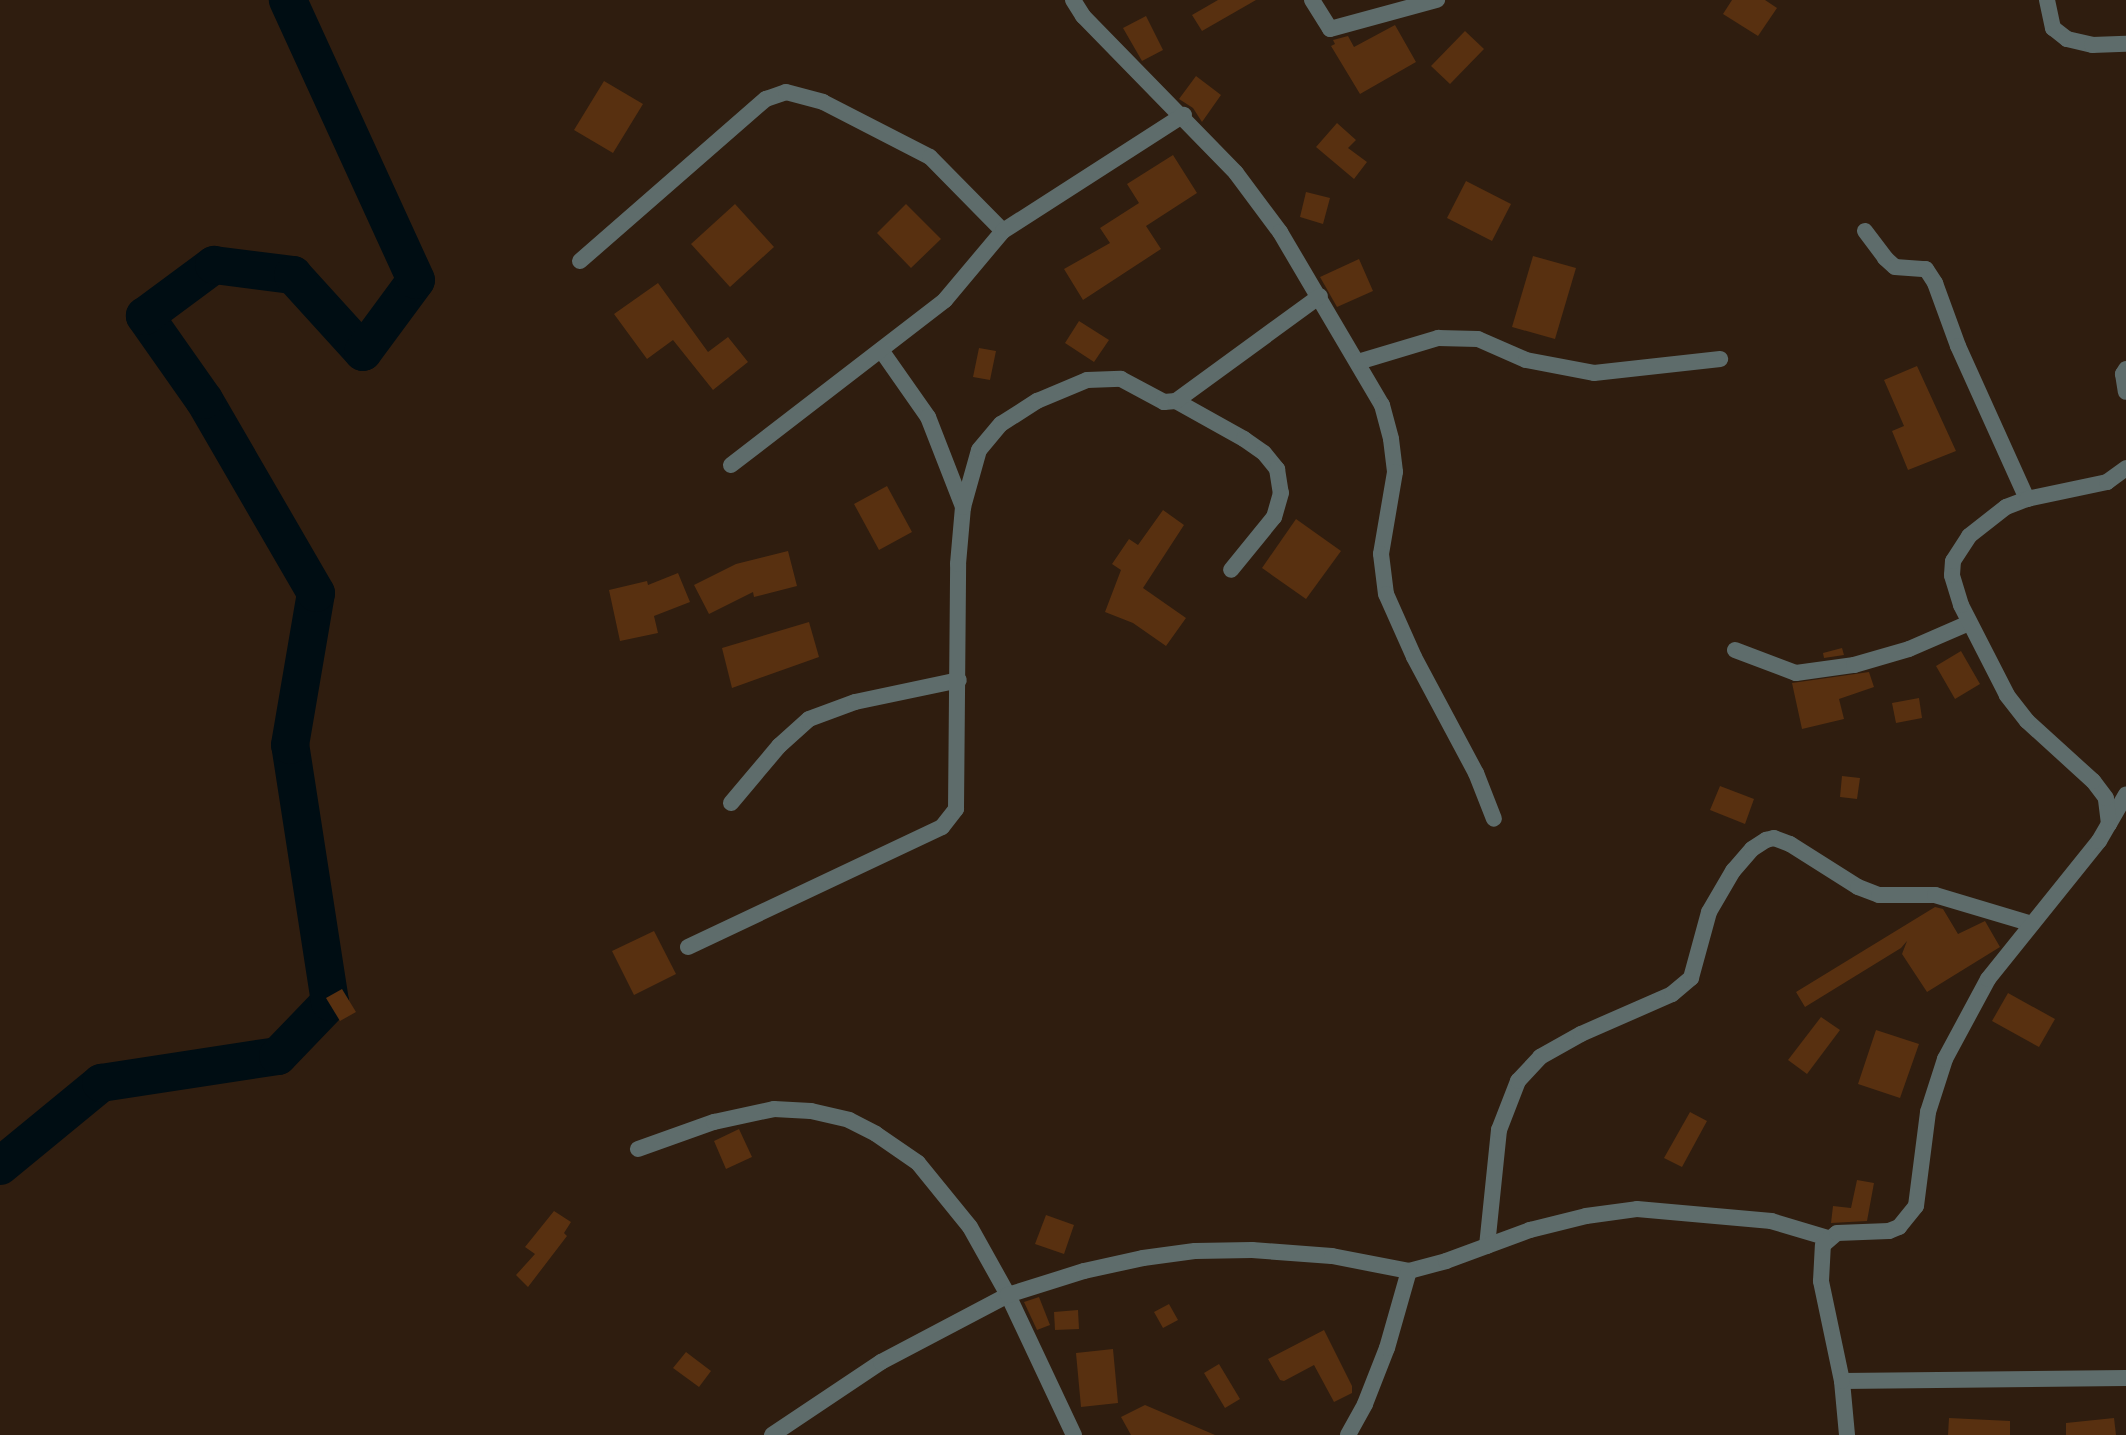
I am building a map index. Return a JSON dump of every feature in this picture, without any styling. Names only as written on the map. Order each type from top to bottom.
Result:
[{"type":"street","points":[[1073,0],[1124,59],[1184,115],[1236,173],[1280,232],[1382,405],[1395,472],[1381,554],[1386,594],[1414,657],[1476,773],[1494,819]]},
{"type":"street","points":[[1312,0],[1330,29],[1437,0]]},
{"type":"street","points":[[2047,0],[2053,28],[2067,39],[2092,45],[2126,44]]},
{"type":"street","points":[[580,261],[766,99],[786,92],[823,102],[930,157],[1003,231]]},
{"type":"street","points":[[731,465],[945,300],[1003,231],[1184,115]]},
{"type":"street","points":[[1865,231],[1895,267],[1926,269],[1935,283],[1958,346],[2027,499]]},
{"type":"street","points":[[688,947],[942,827],[956,809],[958,564],[963,507],[979,450],[1001,424],[1037,401],[1087,380],[1121,379],[1164,402],[1176,401],[1320,296]]},
{"type":"street","points":[[1358,362],[1438,338],[1478,339],[1526,360],[1594,373],[1720,359]]},
{"type":"street","points":[[881,350],[928,417],[963,507]]},
{"type":"street","points":[[2126,369],[2123,374],[2126,392]]},
{"type":"street","points":[[1176,401],[1244,439],[1264,453],[1277,469],[1281,493],[1274,517],[1231,570]]},
{"type":"street","points":[[2109,824],[2106,798],[2093,781],[2027,721],[2007,695],[1969,623],[1952,575],[1953,561],[1960,545],[2006,507],[2027,499],[2085,489],[2125,472]]},
{"type":"street","points":[[1735,650],[1796,673],[1854,665],[1909,649],[1969,623]]},
{"type":"street","points":[[731,803],[779,746],[809,719],[855,702],[959,680]]},
{"type":"street","points":[[1847,1435],[1842,1381],[1821,1281],[1821,1257],[1828,1238],[1837,1233],[1889,1231],[1899,1227],[1916,1206],[1928,1112],[1945,1059],[1988,979],[2099,841],[2126,794]]},
{"type":"street","points":[[1487,1246],[1499,1130],[1518,1081],[1540,1057],[1581,1034],[1672,994],[1691,978],[1709,912],[1733,871],[1752,849],[1766,840],[1774,838],[1790,844],[1858,887],[1879,895],[1935,895],[2032,924]]},
{"type":"street","points":[[638,1149],[714,1122],[774,1109],[811,1111],[849,1120],[876,1134],[918,1163],[970,1227],[1008,1295],[1074,1435]]},
{"type":"street","points":[[772,1435],[881,1362],[1008,1295],[1084,1271],[1195,1251],[1252,1250],[1332,1256],[1409,1271],[1530,1230],[1586,1216],[1637,1209],[1771,1221],[1828,1238]]},
{"type":"street","points":[[1348,1435],[1365,1404],[1387,1348],[1409,1271]]},
{"type":"street","points":[[1842,1381],[2126,1378]]},
{"type":"building","points":[[1218,0],[1256,0],[1202,31],[1192,15]]},
{"type":"building","points":[[1732,0],[1765,0],[1777,8],[1758,36],[1723,14]]},
{"type":"building","points":[[1146,16],[1163,50],[1142,61],[1123,28]]},
{"type":"building","points":[[1395,25],[1416,62],[1360,94],[1331,46],[1335,44],[1333,40],[1348,36],[1354,47]]},
{"type":"building","points":[[1465,31],[1484,49],[1450,84],[1431,66]]},
{"type":"building","points":[[1196,76],[1221,95],[1202,122],[1193,108],[1179,99]]},
{"type":"building","points":[[604,81],[643,104],[613,153],[574,130]]},
{"type":"building","points":[[1337,123],[1356,140],[1348,148],[1367,162],[1354,179],[1316,147]]},
{"type":"building","points":[[1173,155],[1197,193],[1146,226],[1161,249],[1083,300],[1064,269],[1110,243],[1100,228],[1139,203],[1127,184]]},
{"type":"building","points":[[1466,181],[1511,204],[1492,241],[1447,218]]},
{"type":"building","points":[[1306,192],[1330,198],[1323,224],[1300,217]]},
{"type":"building","points":[[735,204],[774,247],[730,287],[691,244]]},
{"type":"building","points":[[906,204],[941,239],[911,268],[877,233]]},
{"type":"building","points":[[1533,256],[1576,268],[1555,339],[1512,327]]},
{"type":"building","points":[[1359,259],[1373,291],[1337,307],[1320,277]]},
{"type":"building","points":[[658,283],[708,352],[728,337],[748,362],[713,390],[673,340],[647,359],[614,314]]},
{"type":"building","points":[[1079,321],[1109,340],[1094,362],[1065,343]]},
{"type":"building","points":[[979,348],[996,351],[990,380],[973,377]]},
{"type":"building","points":[[1917,366],[1956,451],[1908,470],[1892,431],[1904,426],[1884,380]]},
{"type":"building","points":[[887,486],[912,532],[879,550],[854,504]]},
{"type":"building","points":[[1163,510],[1184,525],[1143,588],[1186,618],[1166,646],[1133,623],[1105,612],[1121,570],[1112,564],[1129,539],[1138,545]]},
{"type":"building","points":[[1296,519],[1341,551],[1306,599],[1262,568]]},
{"type":"building","points":[[788,551],[797,586],[754,597],[753,592],[709,614],[694,585],[736,564]]},
{"type":"building","points":[[678,573],[690,602],[654,616],[658,633],[620,641],[609,590],[647,581],[648,585]]},
{"type":"building","points":[[809,622],[819,657],[732,688],[722,648]]},
{"type":"building","points":[[1842,648],[1844,655],[1824,658],[1823,653]]},
{"type":"building","points":[[1961,651],[1980,684],[1955,699],[1936,666]]},
{"type":"building","points":[[1869,672],[1874,687],[1839,699],[1844,719],[1802,729],[1792,683]]},
{"type":"building","points":[[1919,698],[1922,718],[1896,723],[1892,703]]},
{"type":"building","points":[[1842,776],[1860,778],[1857,799],[1840,797]]},
{"type":"building","points":[[1720,786],[1754,799],[1745,824],[1710,810]]},
{"type":"building","points":[[1935,907],[1943,909],[1958,934],[1985,921],[2000,947],[1927,992],[1902,954],[1907,941],[1901,948],[1805,1007],[1796,992]]},
{"type":"building","points":[[654,931],[676,974],[634,995],[612,951]]},
{"type":"building","points":[[342,989],[356,1012],[340,1021],[326,998]]},
{"type":"building","points":[[2008,993],[2055,1019],[2039,1047],[1992,1021]]},
{"type":"building","points":[[1821,1017],[1840,1030],[1807,1074],[1788,1060]]},
{"type":"building","points":[[1876,1030],[1919,1044],[1900,1098],[1858,1084]]},
{"type":"building","points":[[1690,1112],[1707,1121],[1682,1167],[1664,1158]]},
{"type":"building","points":[[739,1129],[752,1157],[726,1169],[714,1141]]},
{"type":"building","points":[[1857,1180],[1874,1183],[1867,1221],[1831,1223],[1833,1206],[1851,1208]]},
{"type":"building","points":[[554,1211],[571,1222],[564,1233],[567,1236],[528,1287],[516,1275],[535,1254],[525,1247]]},
{"type":"building","points":[[1046,1215],[1074,1225],[1064,1254],[1035,1244]]},
{"type":"building","points":[[1039,1297],[1050,1325],[1037,1330],[1024,1302]]},
{"type":"building","points":[[1169,1304],[1178,1320],[1163,1328],[1154,1312]]},
{"type":"building","points":[[1078,1310],[1079,1329],[1055,1330],[1054,1312]]},
{"type":"building","points":[[1324,1330],[1352,1386],[1352,1393],[1334,1402],[1314,1365],[1284,1381],[1280,1380],[1268,1359]]},
{"type":"building","points":[[1113,1349],[1118,1403],[1081,1407],[1076,1353]]},
{"type":"building","points":[[686,1352],[711,1371],[699,1387],[673,1368]]},
{"type":"building","points":[[1219,1364],[1240,1399],[1225,1408],[1204,1373]]},
{"type":"building","points":[[1145,1405],[1215,1435],[1131,1435],[1121,1417]]},
{"type":"building","points":[[1949,1418],[2010,1421],[2010,1435],[1948,1435]]},
{"type":"building","points":[[2114,1418],[2116,1435],[2066,1435],[2066,1423]]},
{"type":"waterway","points":[[0,1166],[101,1083],[278,1056],[330,1002],[290,745],[316,593],[204,400],[145,316],[214,265],[293,275],[363,352],[416,280],[288,0]]}]
